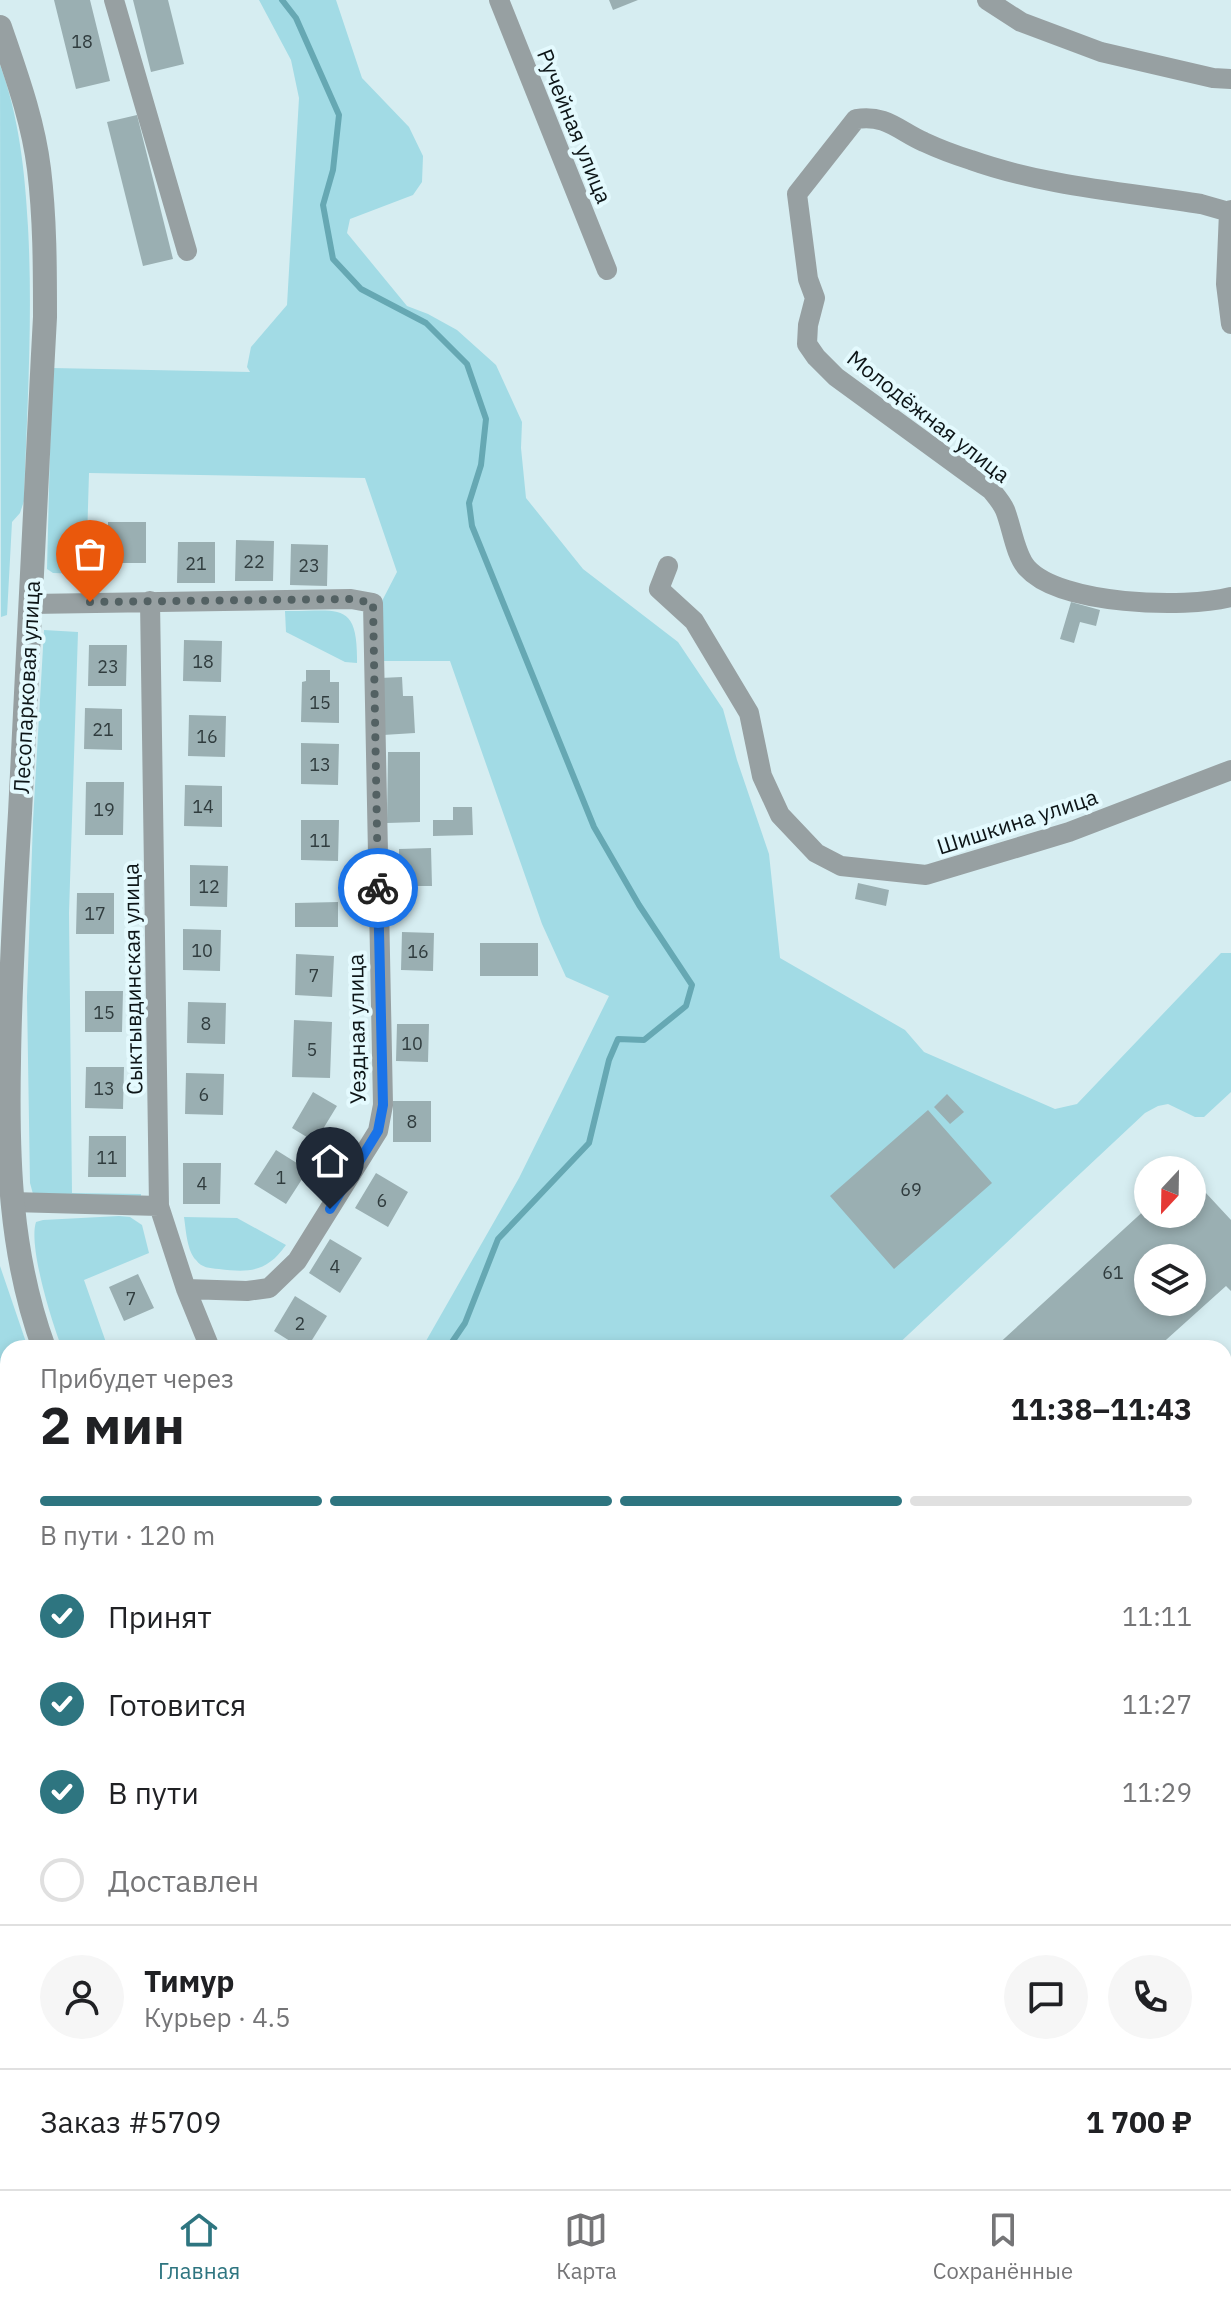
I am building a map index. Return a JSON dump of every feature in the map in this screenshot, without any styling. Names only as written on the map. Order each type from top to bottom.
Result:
[{"type":"street","points":[[114,0],[187,251]]},
{"type":"street","name":"Ручейная улица","points":[[499,0],[607,270]]},
{"type":"street","points":[[987,0],[1021,22],[1101,52],[1213,78],[1231,79]]},
{"type":"street","name":"Лесопарковая улица","points":[[0,27],[22,89],[39,168],[45,245],[45,317],[10,990],[8,1118],[12,1202],[22,1269],[42,1340]]},
{"type":"street","name":"Молодёжная улица","points":[[1230,211],[1025,176],[922,141],[887,121],[871,117],[856,119],[797,194],[808,279],[815,298],[807,344],[836,377],[991,490],[1005,509],[1026,568],[1050,586],[1102,599],[1163,603],[1231,597]]},
{"type":"street","points":[[1230,211],[1226,284],[1231,324]]},
{"type":"street","name":"Шишкина улица","points":[[668,566],[659,589],[694,621],[749,713],[762,776],[780,815],[816,853],[841,866],[926,875],[1069,832],[1231,770]]},
{"type":"street","name":"Уездная улица","points":[[150,601],[351,599],[373,603],[383,1105],[378,1131],[297,1261],[269,1288],[247,1291],[186,1289]]},
{"type":"street","points":[[31,604],[150,601]]},
{"type":"street","name":"Сыктывдинская улица","points":[[150,601],[159,1206],[186,1289],[207,1340]]},
{"type":"street","points":[[12,1202],[159,1206]]},
{"type":"shaded area","points":[[259,0],[336,0],[362,78],[409,127],[423,156],[422,182],[413,195],[350,219],[347,233],[407,306],[457,330],[496,365],[522,422],[526,498],[583,569],[678,642],[723,709],[769,854],[780,958],[905,1030],[924,1052],[1055,1109],[1077,1104],[1221,953],[1231,953],[1231,1092],[1204,1117],[1195,1117],[1168,1104],[1145,1113],[903,1340],[427,1340],[519,1178],[609,996],[566,977],[542,924],[450,661],[382,661],[382,601],[397,572],[365,478],[89,473],[86,574],[53,573],[47,569],[52,368],[250,372],[247,367],[251,347],[287,305],[299,98],[291,60]]},
{"type":"shaded area","points":[[0,65],[12,104],[23,165],[30,295],[24,501],[20,513],[12,522],[7,615],[1,617]]},
{"type":"shaded area","points":[[285,611],[341,613],[354,628],[357,663],[345,662],[286,632]]},
{"type":"shaded area","points":[[44,630],[78,632],[69,913],[72,1193],[141,1196],[33,1194],[30,1183],[27,997]]},
{"type":"shaded area","points":[[119,1216],[130,1217],[142,1225],[149,1253],[84,1280],[105,1340],[59,1340],[47,1303],[35,1248],[36,1222]]},
{"type":"shaded area","points":[[184,1217],[237,1218],[286,1245],[272,1261],[257,1269],[239,1271],[206,1267],[193,1256]]},
{"type":"shaded area","points":[[0,1266],[25,1340],[0,1340]]},
{"type":"building","points":[[54,0],[90,0],[110,81],[76,89]]},
{"type":"building","points":[[133,0],[168,0],[184,64],[151,72]]},
{"type":"building","points":[[609,0],[638,0],[613,10]]},
{"type":"building","points":[[137,115],[173,259],[143,266],[107,122]]},
{"type":"building","points":[[108,522],[146,522],[146,563],[108,563]]},
{"type":"building","points":[[236,540],[274,541],[273,581],[235,581]]},
{"type":"building","points":[[178,542],[215,542],[215,583],[177,583]]},
{"type":"building","points":[[291,544],[328,545],[327,586],[290,585]]},
{"type":"building","points":[[1071,602],[1100,610],[1096,626],[1080,622],[1074,643],[1060,639]]},
{"type":"building","points":[[184,640],[222,641],[221,682],[183,681]]},
{"type":"building","points":[[89,645],[127,645],[126,686],[88,686]]},
{"type":"building","points":[[306,670],[330,670],[330,682],[339,682],[339,723],[301,722],[302,682],[306,681]]},
{"type":"building","points":[[402,677],[403,696],[413,696],[415,733],[383,735],[380,678]]},
{"type":"building","points":[[85,708],[122,709],[122,750],[84,749]]},
{"type":"building","points":[[189,715],[226,716],[225,757],[188,756]]},
{"type":"building","points":[[301,743],[339,744],[338,785],[301,784]]},
{"type":"building","points":[[388,752],[420,752],[420,822],[387,823]]},
{"type":"building","points":[[86,782],[124,782],[123,835],[85,835]]},
{"type":"building","points":[[185,785],[222,786],[222,827],[184,826]]},
{"type":"building","points":[[453,807],[472,807],[473,835],[433,836],[433,820],[453,820]]},
{"type":"building","points":[[301,820],[339,820],[338,861],[301,860]]},
{"type":"building","points":[[431,848],[432,886],[399,886],[399,849]]},
{"type":"building","points":[[190,865],[228,866],[227,907],[190,906]]},
{"type":"building","points":[[858,883],[889,890],[886,906],[855,899]]},
{"type":"building","points":[[77,893],[114,893],[114,934],[76,934]]},
{"type":"building","points":[[338,902],[338,927],[295,927],[295,903]]},
{"type":"building","points":[[183,929],[221,930],[220,971],[183,970]]},
{"type":"building","points":[[402,932],[434,933],[433,971],[401,970]]},
{"type":"building","points":[[480,943],[538,943],[538,976],[480,976]]},
{"type":"building","points":[[296,954],[334,956],[332,997],[295,995]]},
{"type":"building","points":[[85,991],[123,991],[122,1032],[85,1032]]},
{"type":"building","points":[[188,1002],[226,1003],[225,1044],[187,1043]]},
{"type":"building","points":[[294,1020],[332,1022],[330,1078],[292,1077]]},
{"type":"building","points":[[397,1024],[429,1024],[428,1062],[396,1061]]},
{"type":"building","points":[[86,1067],[124,1067],[123,1109],[85,1108]]},
{"type":"building","points":[[186,1073],[224,1074],[223,1115],[185,1114]]},
{"type":"building","points":[[313,1092],[337,1106],[315,1142],[292,1128]]},
{"type":"building","points":[[947,1094],[964,1112],[950,1124],[934,1107]]},
{"type":"building","points":[[393,1101],[431,1101],[431,1142],[393,1142]]},
{"type":"building","points":[[928,1110],[992,1183],[894,1269],[830,1196]]},
{"type":"building","points":[[89,1136],[126,1136],[126,1177],[88,1177]]},
{"type":"building","points":[[276,1150],[308,1170],[286,1204],[254,1184]]},
{"type":"building","points":[[183,1163],[221,1163],[220,1204],[183,1204]]},
{"type":"building","points":[[376,1173],[408,1192],[388,1227],[355,1208]]},
{"type":"building","points":[[1206,1193],[1231,1220],[1231,1291],[1226,1286],[1206,1304],[1206,1244],[1134,1244],[1134,1316],[1193,1316],[1166,1340],[1003,1340],[1134,1220],[1134,1228],[1206,1228]]},
{"type":"building","points":[[330,1239],[362,1258],[340,1293],[309,1273]]},
{"type":"building","points":[[138,1274],[154,1308],[124,1321],[109,1287]]},
{"type":"building","points":[[295,1296],[327,1316],[312,1340],[288,1340],[274,1331]]},
{"type":"waterway","points":[[282,0],[296,18],[339,115],[333,170],[323,205],[333,259],[361,289],[426,323],[467,364],[486,419],[481,465],[469,503],[472,526],[594,827],[639,905],[692,985],[686,1006],[644,1040],[618,1039],[609,1060],[589,1143],[498,1239],[465,1323],[453,1340]]},
{"type":"way so far","points":[[90,602],[351,599],[373,603],[378,888]]},
{"type":"route","points":[[330,1209],[378,1131],[383,1105],[378,888]]}]
